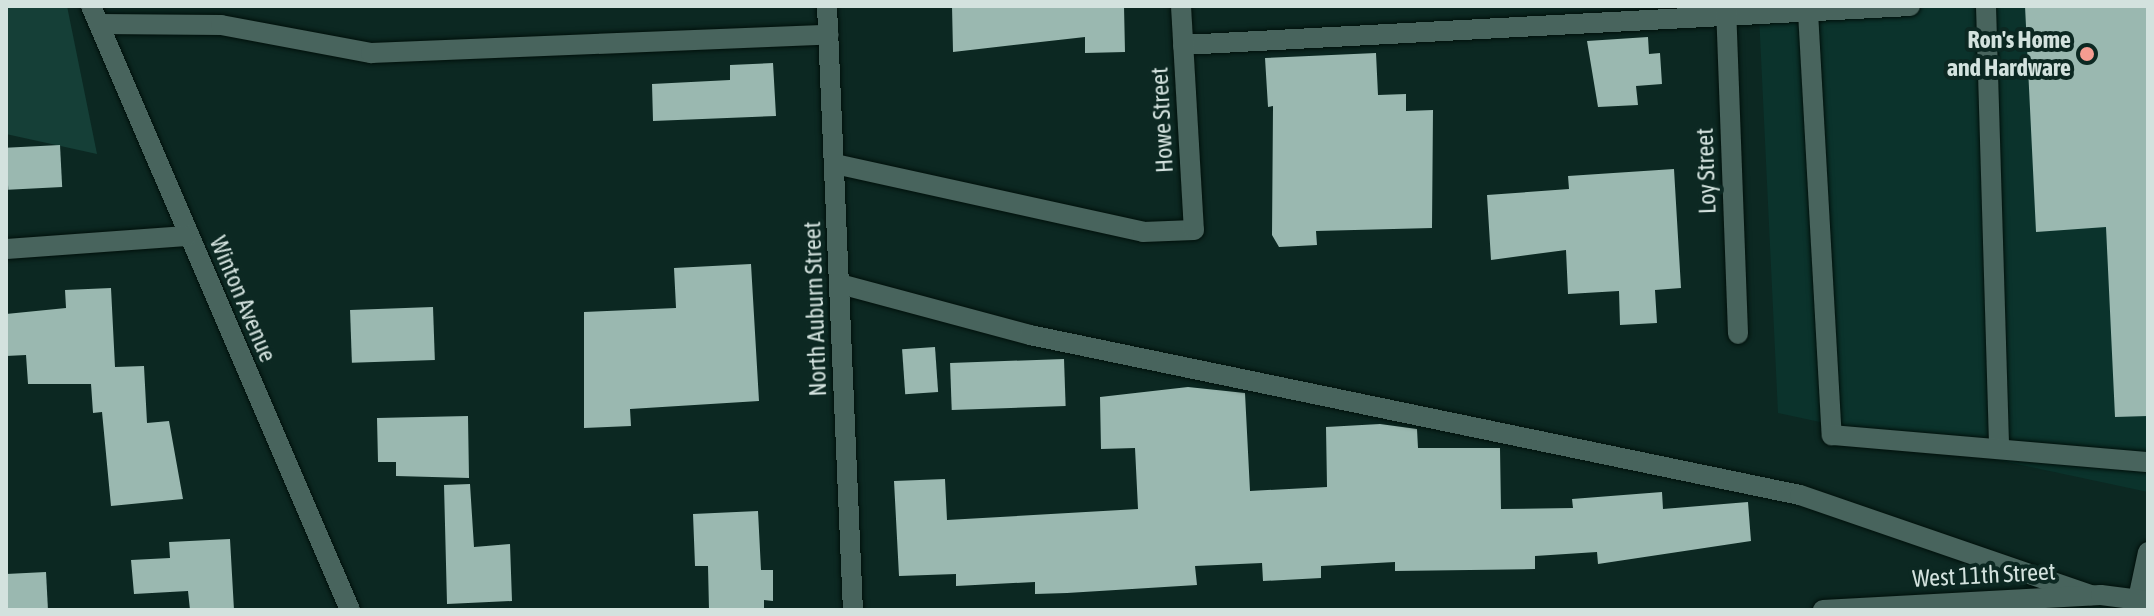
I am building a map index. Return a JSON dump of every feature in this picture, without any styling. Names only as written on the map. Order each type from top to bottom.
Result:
[{"type":"street","name":"North Auburn Street","points":[[827,6],[853,610]]},
{"type":"street","name":"Howe Street","points":[[835,164],[1143,232],[1194,230],[1181,6]]},
{"type":"street","points":[[1183,45],[1727,10],[1808,12],[1910,6]]},
{"type":"street","points":[[1986,6],[1999,449]]},
{"type":"street","name":"Loy Street","points":[[1727,10],[1738,334]]},
{"type":"street","points":[[1808,12],[1832,435],[2148,462]]},
{"type":"street","points":[[95,15],[221,25],[371,53],[829,35]]},
{"type":"street","name":"Winton Avenue","points":[[95,15],[187,236],[350,610]]},
{"type":"street","points":[[6,249],[187,236]]},
{"type":"street","points":[[840,284],[1030,335],[1800,495],[2091,595]]},
{"type":"street","points":[[2143,600],[2148,552]]},
{"type":"street","name":"West 11th Street","points":[[1823,610],[2010,605],[2091,595],[2143,600]]},
{"type":"shaded area","points":[[1856,6],[2148,6],[2148,492],[1778,413],[1759,15]]},
{"type":"green space","points":[[6,6],[67,6],[97,154],[6,134]]},
{"type":"building","points":[[952,6],[1124,6],[1125,52],[1085,53],[1085,37],[953,52]]},
{"type":"building","points":[[2025,6],[2148,6],[2148,416],[2115,417],[2106,227],[2036,232]]},
{"type":"building","points":[[1648,37],[1649,54],[1660,53],[1662,84],[1636,86],[1638,105],[1598,107],[1587,41]]},
{"type":"building","points":[[1376,53],[1378,95],[1406,94],[1406,111],[1433,110],[1432,228],[1316,231],[1317,245],[1279,247],[1272,235],[1273,106],[1268,107],[1265,58]]},
{"type":"building","points":[[773,63],[776,116],[653,121],[652,84],[730,80],[730,65]]},
{"type":"building","points":[[60,145],[62,187],[8,190],[6,148]]},
{"type":"building","points":[[1674,169],[1681,288],[1655,290],[1657,323],[1620,325],[1619,291],[1568,294],[1566,250],[1491,260],[1487,195],[1569,189],[1568,176]]},
{"type":"building","points":[[751,264],[759,401],[630,409],[631,426],[584,428],[584,312],[676,308],[674,268]]},
{"type":"building","points":[[111,288],[115,367],[144,366],[147,423],[169,421],[183,499],[111,506],[102,412],[93,413],[91,384],[28,384],[26,355],[6,356],[6,314],[66,308],[65,290]]},
{"type":"building","points":[[433,307],[435,360],[352,363],[350,310]]},
{"type":"building","points":[[935,347],[938,392],[905,394],[902,349]]},
{"type":"building","points":[[1064,359],[1066,406],[952,410],[950,363]]},
{"type":"building","points":[[1188,387],[1245,393],[1250,491],[1327,487],[1326,427],[1380,424],[1417,429],[1418,448],[1500,448],[1501,509],[1573,508],[1572,499],[1662,492],[1663,509],[1748,502],[1751,541],[1598,564],[1597,552],[1535,556],[1535,569],[1395,571],[1395,562],[1321,566],[1321,578],[1263,581],[1262,563],[1195,566],[1197,585],[1067,593],[1035,594],[1035,582],[956,586],[956,574],[899,576],[894,481],[945,479],[947,520],[1138,509],[1135,448],[1101,449],[1100,397]]},
{"type":"building","points":[[468,416],[469,478],[396,476],[396,462],[378,462],[377,418]]},
{"type":"building","points":[[470,484],[474,547],[510,544],[512,601],[447,604],[444,485]]},
{"type":"building","points":[[758,511],[761,570],[773,570],[773,601],[764,600],[764,610],[709,610],[708,566],[695,566],[693,514]]},
{"type":"building","points":[[230,539],[234,610],[190,610],[188,591],[134,594],[131,560],[170,558],[169,542]]},
{"type":"building","points":[[46,572],[48,610],[8,610],[6,574]]},
{"type":"place","name":"Ron's Home and Hardware","points":[[2087,54]]}]
